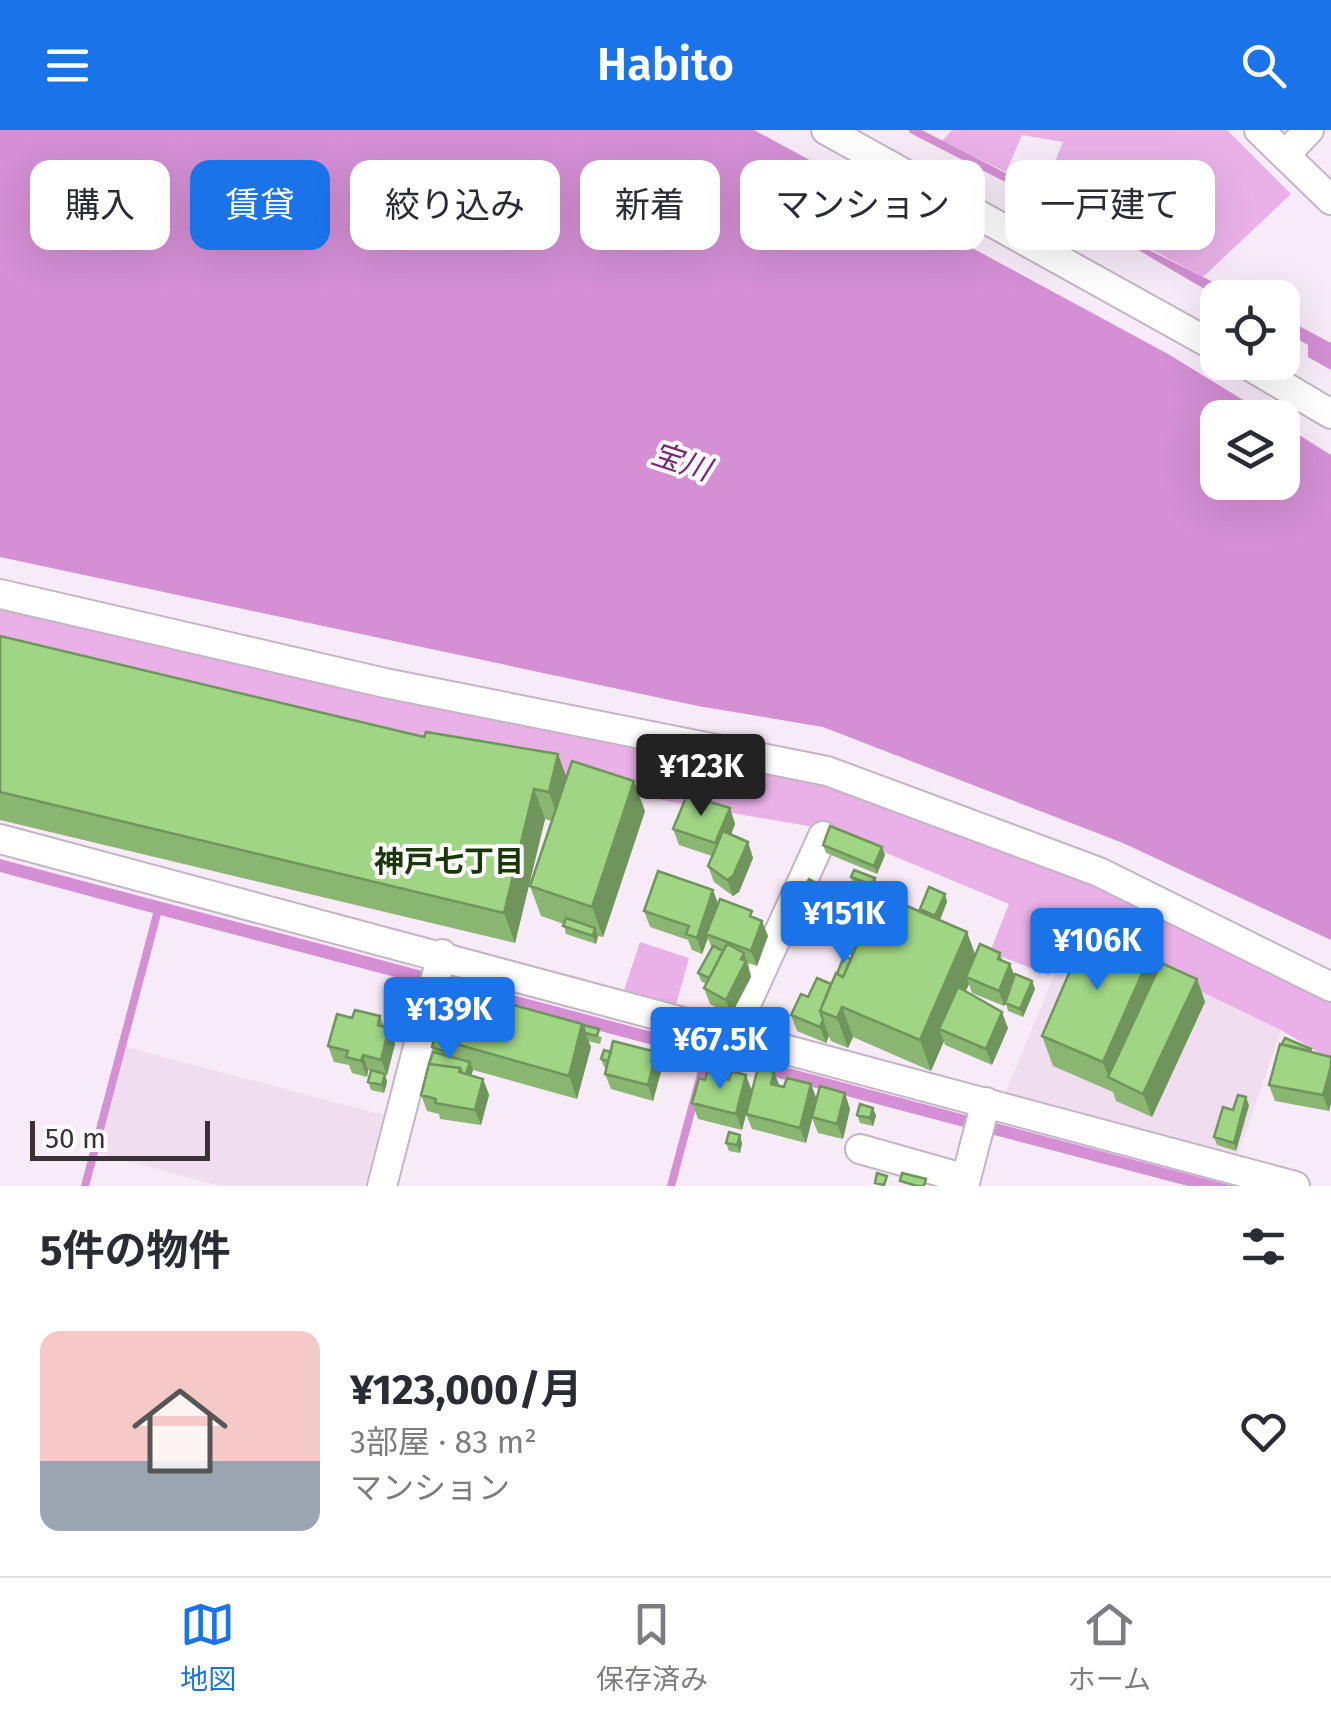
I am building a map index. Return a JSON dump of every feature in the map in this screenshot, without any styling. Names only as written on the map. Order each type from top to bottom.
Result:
[{"type":"street","points":[[826,130],[1200,338]]},
{"type":"street","points":[[1259,130],[1331,200]]},
{"type":"street","points":[[1286,155],[1309,130]]},
{"type":"street","points":[[1273,380],[1331,414]]},
{"type":"street","points":[[0,594],[385,683],[827,771],[1099,872],[1331,987]]},
{"type":"street","points":[[733,1033],[823,836]]},
{"type":"street","points":[[0,839],[438,973],[733,1033],[982,1118],[1295,1186]]},
{"type":"street","points":[[382,1186],[438,973]]},
{"type":"street","points":[[860,1150],[965,1182],[982,1118]]},
{"type":"shaded area","points":[[952,130],[1227,130],[1291,194],[1203,277],[1152,250],[1215,250],[1215,160],[1056,160],[1063,142],[1022,135],[1011,160],[1005,160],[1005,172],[942,141]]},
{"type":"shaded area","points":[[0,602],[823,778],[1171,912],[1331,994],[1331,1060],[1281,1030],[1068,928],[1049,975],[990,952],[1009,904],[831,830],[686,805],[0,657]]},
{"type":"shaded area","points":[[1072,932],[1281,1030],[1238,1155],[1005,1094]]},
{"type":"shaded area","points":[[640,942],[689,958],[675,1008],[623,993]]},
{"type":"shaded area","points":[[126,1047],[383,1115],[365,1186],[220,1186],[98,1153]]},
{"type":"water","name":"宝川","points":[[0,130],[754,130],[809,160],[740,160],[740,250],[976,250],[1168,354],[1200,374],[1200,380],[1211,380],[1243,400],[1200,400],[1200,500],[1300,500],[1300,436],[1331,455],[1331,940],[1123,843],[823,727],[698,706],[0,557]]},
{"type":"water","points":[[1138,250],[1149,250],[1209,280],[1200,280],[1200,286]]},
{"type":"water","points":[[1300,327],[1331,343],[1331,370],[1308,357],[1308,345],[1300,341]]},
{"type":"water","points":[[0,859],[1233,1186],[1188,1186],[160,915],[0,872]]},
{"type":"building","points":[[0,636],[424,737],[426,732],[558,754],[549,792],[534,789],[504,913],[0,792]]},
{"type":"building","points":[[572,761],[634,781],[592,907],[530,886]]},
{"type":"building","points":[[687,795],[730,808],[715,843],[673,829]]},
{"type":"building","points":[[830,826],[882,847],[874,866],[823,845]]},
{"type":"building","points":[[723,831],[748,842],[733,876],[727,880],[708,866]]},
{"type":"building","points":[[854,870],[875,878],[872,885],[851,877]]},
{"type":"building","points":[[658,871],[713,890],[697,938],[686,934],[689,926],[644,911]]},
{"type":"building","points":[[809,879],[827,889],[815,901],[801,893]]},
{"type":"building","points":[[929,887],[945,894],[935,916],[920,909]]},
{"type":"building","points":[[821,891],[847,903],[851,896],[868,906],[862,917],[868,919],[854,945],[806,918]]},
{"type":"building","points":[[879,894],[967,932],[920,1040],[842,1007],[837,1018],[820,1011],[836,973],[843,977]]},
{"type":"building","points":[[720,899],[752,911],[750,916],[762,921],[751,951],[706,934]]},
{"type":"building","points":[[566,918],[595,928],[593,936],[563,926]]},
{"type":"building","points":[[1092,920],[1107,926],[1105,931],[1152,951],[1103,1062],[1042,1036]]},
{"type":"building","points":[[727,944],[744,953],[741,959],[746,961],[726,1000],[704,988]]},
{"type":"building","points":[[980,944],[1000,953],[998,959],[1010,964],[999,991],[966,977]]},
{"type":"building","points":[[713,946],[723,951],[709,978],[698,973]]},
{"type":"building","points":[[844,956],[851,959],[843,977],[837,974]]},
{"type":"building","points":[[1161,963],[1197,979],[1143,1094],[1108,1077]]},
{"type":"building","points":[[1015,974],[1032,981],[1020,1009],[1005,1003]]},
{"type":"building","points":[[817,978],[831,984],[820,1011],[820,1027],[791,1015],[801,994],[808,997]]},
{"type":"building","points":[[958,987],[1002,1012],[986,1049],[939,1029]]},
{"type":"building","points":[[456,989],[582,1024],[569,1076],[442,1040]]},
{"type":"building","points":[[444,1000],[452,1002],[443,1037],[435,1035]]},
{"type":"building","points":[[355,1010],[380,1016],[378,1025],[389,1028],[381,1060],[363,1055],[361,1061],[346,1057],[348,1051],[328,1046],[337,1014],[352,1018]]},
{"type":"building","points":[[583,1025],[599,1029],[597,1036],[585,1033]]},
{"type":"building","points":[[435,1037],[443,1039],[443,1051],[432,1047]]},
{"type":"building","points":[[1285,1038],[1311,1049],[1282,1044]]},
{"type":"building","points":[[613,1041],[656,1052],[648,1085],[605,1074]]},
{"type":"building","points":[[1280,1044],[1331,1057],[1323,1095],[1269,1085]]},
{"type":"building","points":[[604,1050],[611,1052],[608,1061],[601,1059]]},
{"type":"building","points":[[433,1052],[470,1062],[466,1074],[460,1068],[429,1064]]},
{"type":"building","points":[[720,1060],[735,1064],[729,1079],[716,1074]]},
{"type":"building","points":[[429,1064],[460,1068],[459,1072],[483,1079],[475,1110],[435,1103],[436,1099],[421,1095]]},
{"type":"building","points":[[758,1068],[774,1072],[771,1084],[784,1087],[787,1078],[811,1084],[800,1128],[746,1114]]},
{"type":"building","points":[[371,1070],[385,1074],[382,1085],[368,1082]]},
{"type":"building","points":[[707,1071],[729,1080],[731,1071],[746,1075],[736,1114],[692,1103],[699,1078],[705,1080]]},
{"type":"building","points":[[820,1086],[845,1093],[837,1124],[812,1117]]},
{"type":"building","points":[[1238,1095],[1246,1097],[1234,1143],[1214,1137],[1223,1107],[1233,1110]]},
{"type":"building","points":[[860,1104],[873,1108],[870,1118],[857,1115]]},
{"type":"building","points":[[729,1132],[740,1135],[737,1145],[726,1143]]},
{"type":"building","points":[[877,1173],[887,1176],[884,1185],[875,1183]]},
{"type":"building","points":[[902,1173],[926,1179],[924,1186],[900,1181]]},
{"type":"waterway","points":[[913,130],[1005,177]]},
{"type":"waterway","points":[[85,1186],[157,914]]},
{"type":"waterway","points":[[671,1186],[705,1059]]},
{"type":"district","name":"神戸七丁目","points":[[449,862]]}]
